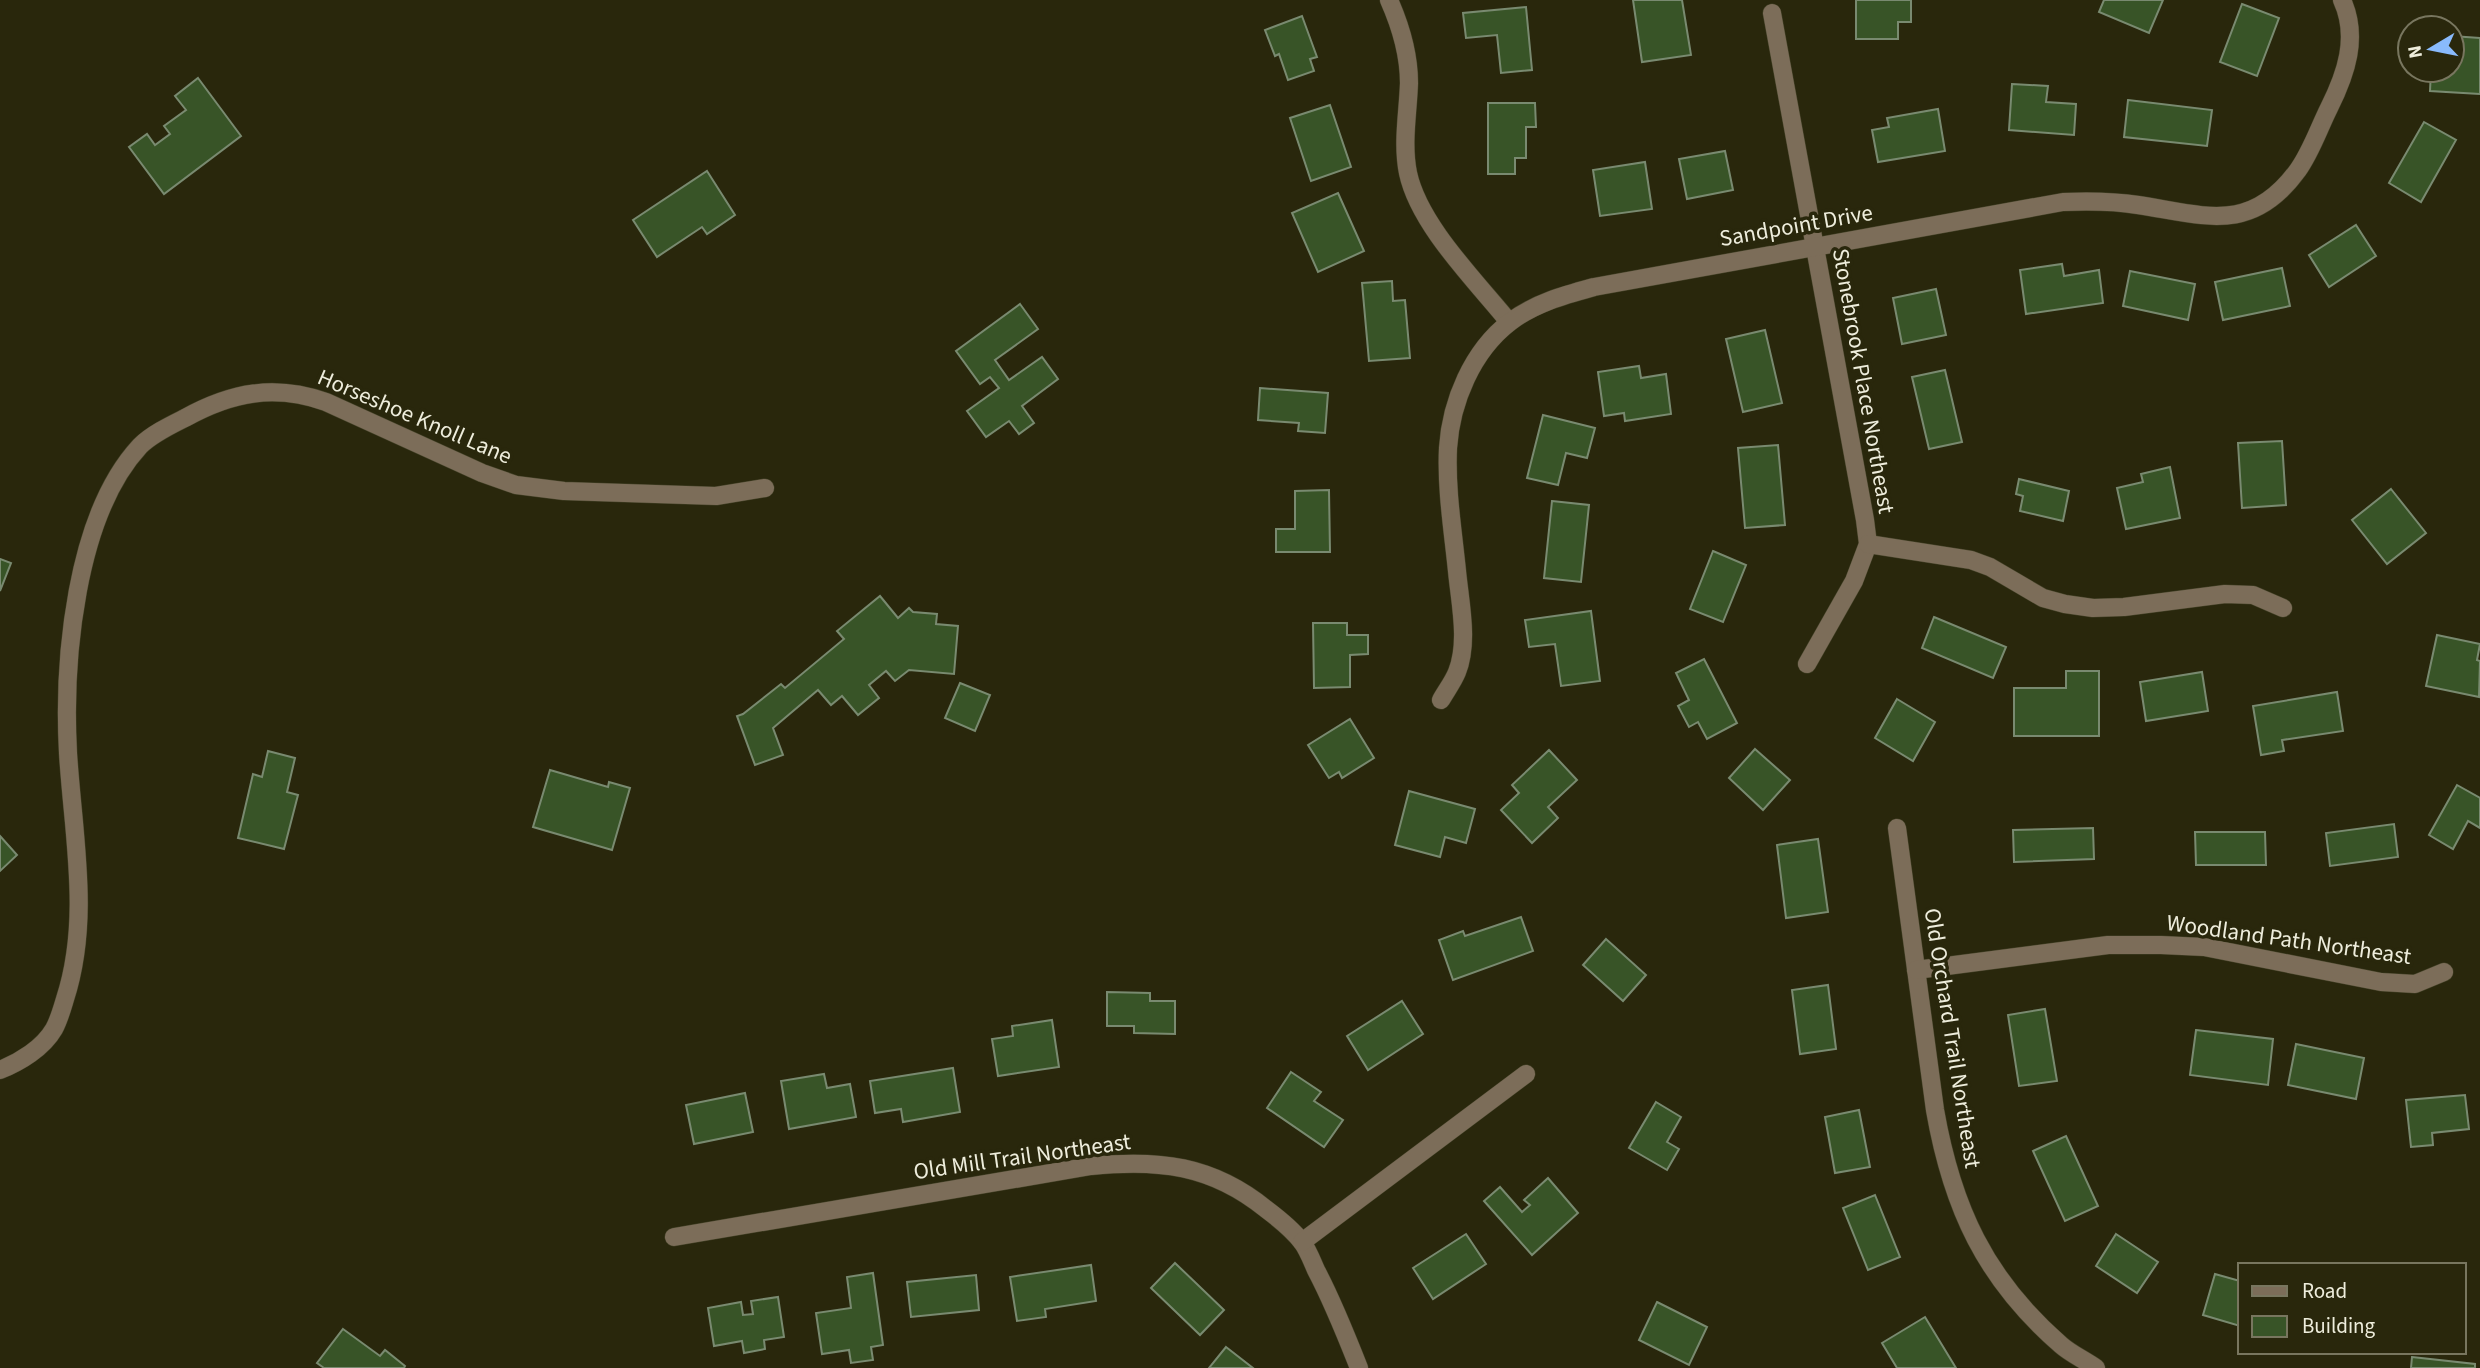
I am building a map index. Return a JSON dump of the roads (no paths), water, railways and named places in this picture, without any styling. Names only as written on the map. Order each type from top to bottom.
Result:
[{"type":"street","points":[[1390,0],[1408,60],[1405,151],[1412,190],[1438,234],[1509,322]]},
{"type":"street","name":"Sandpoint Drive","points":[[1441,700],[1458,671],[1463,640],[1448,479],[1452,417],[1457,398],[1472,367],[1509,322],[1537,306],[1594,287],[2063,202],[2106,201],[2214,218],[2233,216],[2272,198],[2300,169],[2346,69],[2351,44],[2350,25],[2342,0]]},
{"type":"street","name":"Stonebrook Place Northeast","points":[[1772,13],[1865,520],[1867,544],[1854,581],[1807,664]]},
{"type":"street","name":"Horseshoe Knoll Lane","points":[[0,1070],[38,1048],[53,1029],[72,976],[79,917],[78,855],[68,752],[68,699],[78,591],[88,548],[104,503],[121,471],[142,444],[211,404],[240,396],[277,391],[304,394],[326,402],[482,473],[516,485],[564,491],[716,496],[765,488]]},
{"type":"street","points":[[1867,544],[1971,560],[1990,567],[2043,597],[2065,604],[2093,608],[2124,607],[2225,594],[2253,595],[2283,608]]},
{"type":"street","name":"Old Orchard Trail Northeast","points":[[1897,828],[1935,1111],[1943,1156],[1956,1200],[1992,1268],[2025,1309],[2062,1346],[2096,1368]]},
{"type":"street","name":"Woodland Path Northeast","points":[[1916,970],[2108,945],[2161,945],[2204,947],[2381,982],[2416,984],[2444,972]]},
{"type":"street","points":[[1302,1242],[1526,1074]]},
{"type":"street","name":"Old Mill Trail Northeast","points":[[674,1237],[1091,1166],[1126,1162],[1164,1164],[1198,1171],[1227,1182],[1252,1197],[1302,1242],[1334,1307],[1359,1368]]}]
